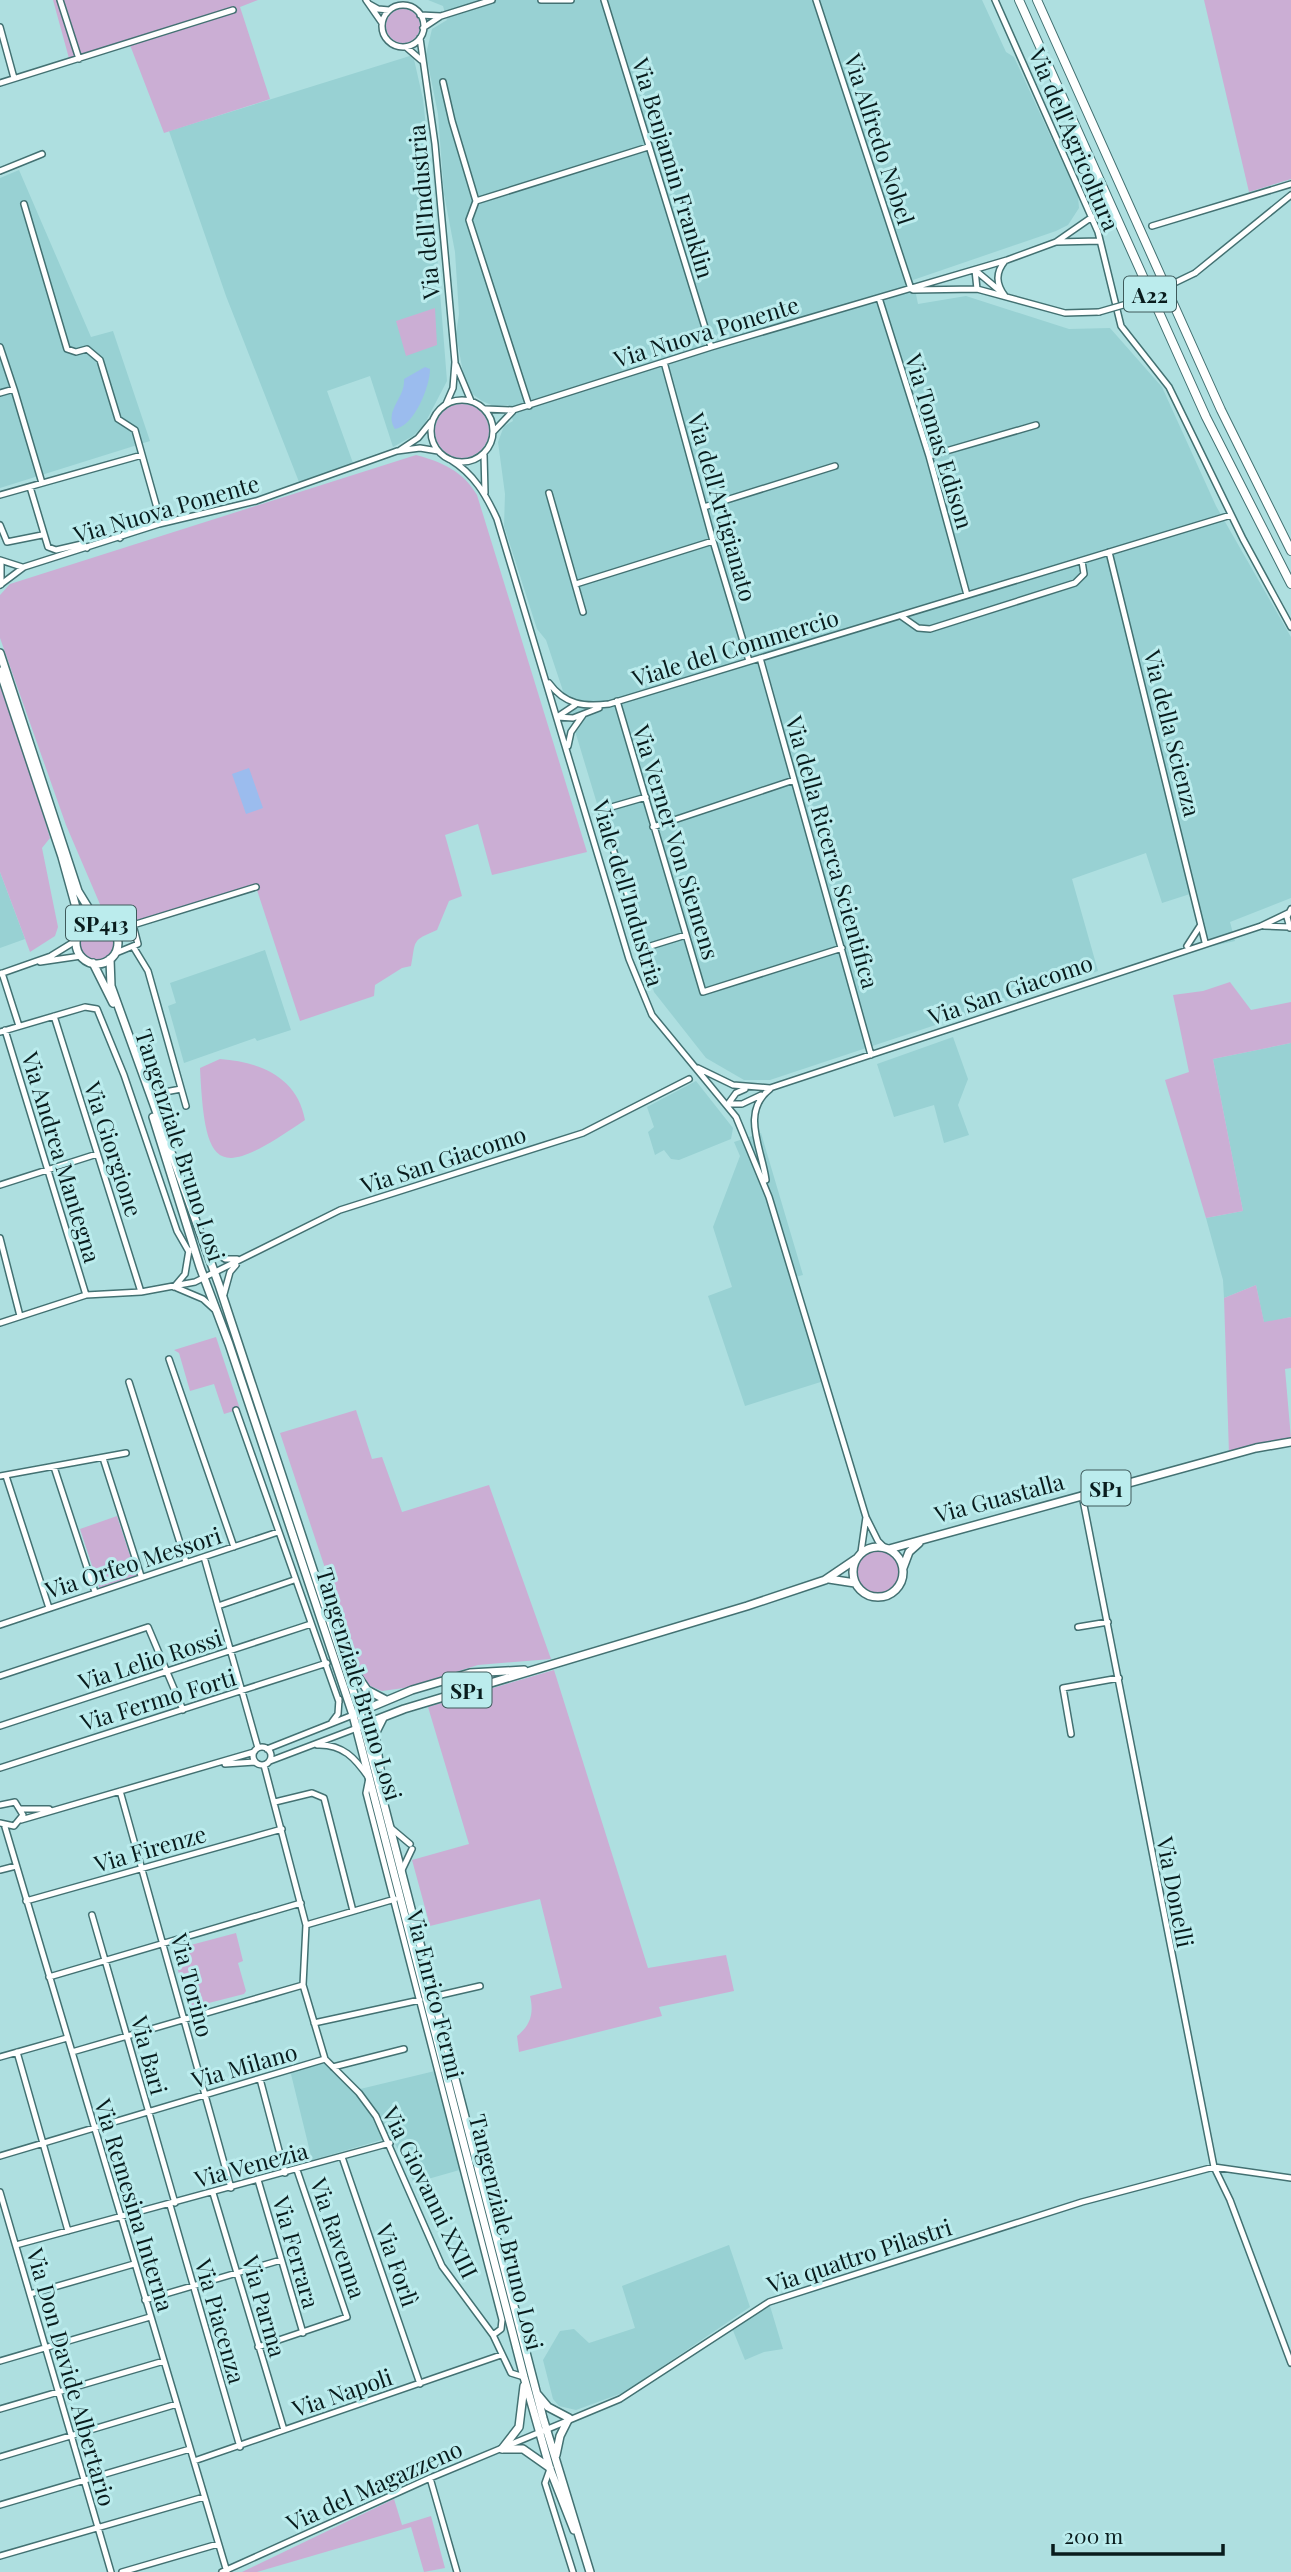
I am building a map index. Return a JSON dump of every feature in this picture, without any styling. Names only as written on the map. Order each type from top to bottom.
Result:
[{"type":"highway","name":"A22","points":[[1019,0],[1212,428],[1291,584]]},
{"type":"highway","name":"A22","points":[[1037,0],[1221,410],[1291,551]]},
{"type":"main road","points":[[0,562],[0,584]]},
{"type":"main road","points":[[0,653],[78,891],[100,922]]},
{"type":"main road","points":[[0,671],[61,853],[82,929]]},
{"type":"main road","name":"SP413","points":[[100,922],[116,934],[113,956],[93,963],[81,956],[76,940],[82,929],[100,922]]},
{"type":"main road","name":"Tangenziale Bruno Losi","points":[[113,956],[111,986],[202,1242],[218,1314],[336,1662],[357,1714]]},
{"type":"main road","name":"Tangenziale Bruno Losi","points":[[93,963],[102,977],[129,1044],[191,1237],[224,1306],[340,1649],[360,1727],[369,1778],[524,2377],[543,2430]]},
{"type":"main road","name":"Via Guastalla","points":[[887,1548],[1256,1448],[1291,1441]]},
{"type":"main road","name":"Via Guastalla","points":[[903,1569],[909,1552],[921,1540]]},
{"type":"main road","points":[[869,1548],[887,1548],[898,1557],[903,1569],[902,1577],[895,1590],[881,1597],[866,1594],[855,1583],[853,1567],[856,1559],[861,1552],[869,1548]]},
{"type":"main road","name":"SP1","points":[[360,1727],[422,1703],[825,1580],[856,1559]]},
{"type":"main road","points":[[825,1580],[855,1583]]},
{"type":"main road","points":[[340,1649],[367,1689],[386,1700]]},
{"type":"main road","name":"SP1","points":[[357,1714],[386,1700],[470,1673],[548,1666]]},
{"type":"main road","points":[[470,1673],[475,1688]]},
{"type":"main road","points":[[417,1689],[422,1703]]},
{"type":"main road","points":[[383,1804],[374,1734],[378,1722],[386,1715]]},
{"type":"main road","name":"Tangenziale Bruno Losi","points":[[360,1727],[390,1827],[427,1999],[535,2390],[543,2430]]},
{"type":"main road","points":[[502,2449],[519,2427],[524,2377]]},
{"type":"main road","points":[[535,2390],[548,2407],[569,2418],[560,2436],[555,2459]]},
{"type":"main road","points":[[543,2430],[555,2459],[590,2572]]},
{"type":"main road","points":[[543,2430],[550,2469],[585,2555]]},
{"type":"main road","points":[[502,2449],[523,2449],[550,2469]]},
{"type":"street","points":[[60,0],[79,60]]},
{"type":"street","points":[[382,23],[395,0]]},
{"type":"street","points":[[407,0],[420,15],[424,28]]},
{"type":"street","points":[[406,47],[420,38],[424,28],[441,16],[492,0]]},
{"type":"street","points":[[541,0],[570,0]]},
{"type":"street","name":"Via Benjamin Franklin","points":[[604,0],[711,347]]},
{"type":"street","name":"Via Alfredo Nobel","points":[[816,0],[911,289]]},
{"type":"street","name":"Via dell'Agricoltura","points":[[995,0],[1093,218],[1121,326],[1164,377],[1231,515],[1291,627]]},
{"type":"street","points":[[366,1],[378,9],[391,9],[402,5],[413,8]]},
{"type":"street","points":[[366,1],[382,23],[387,40],[406,47],[421,60]]},
{"type":"street","points":[[0,83],[233,10]]},
{"type":"street","points":[[420,15],[441,16]]},
{"type":"street","points":[[0,27],[14,78]]},
{"type":"street","name":"Via dell'Industria","points":[[420,38],[421,60],[431,108],[455,362],[453,388],[446,404]]},
{"type":"street","points":[[443,82],[476,201],[469,220],[528,406]]},
{"type":"street","points":[[476,201],[648,148]]},
{"type":"street","points":[[0,171],[42,154]]},
{"type":"street","points":[[1152,226],[1291,184]]},
{"type":"street","name":"Via Nuova Ponente","points":[[911,289],[977,289],[1065,313],[1099,312],[1137,301],[1195,273],[1291,195]]},
{"type":"street","points":[[24,204],[67,349],[76,352],[88,349],[100,359],[118,419],[135,430],[157,508],[166,517],[176,521]]},
{"type":"street","points":[[1056,242],[1093,218]]},
{"type":"street","points":[[1056,242],[1100,241]]},
{"type":"street","name":"Via Nuova Ponente","points":[[485,409],[513,410],[528,406],[711,347],[975,270],[1056,242]]},
{"type":"street","points":[[1005,296],[999,288],[998,276],[1007,260]]},
{"type":"street","points":[[977,289],[973,280],[975,270],[1005,296]]},
{"type":"street","points":[[947,278],[952,289]]},
{"type":"street","name":"Via Tomas Edison","points":[[878,298],[929,456],[967,595]]},
{"type":"street","points":[[0,347],[42,483]]},
{"type":"street","name":"Via dell'Industria","points":[[455,362],[471,401]]},
{"type":"street","name":"Via dell'Artigianato","points":[[664,362],[713,541],[750,661]]},
{"type":"street","points":[[0,393],[14,389]]},
{"type":"street","points":[[494,431],[485,409],[471,401],[458,400],[446,404],[433,419],[431,436],[438,451],[452,460],[470,461],[486,452],[494,431],[513,410]]},
{"type":"street","name":"Via Nuova Ponente","points":[[397,452],[418,438],[433,419]]},
{"type":"street","points":[[929,456],[1036,425]]},
{"type":"street","name":"Via Nuova Ponente","points":[[0,584],[22,567],[176,521],[256,501],[397,452],[420,448],[438,451]]},
{"type":"street","name":"Viale dell'Industria","points":[[486,452],[482,464],[485,493],[500,529],[642,996],[658,1024],[728,1104],[750,1144],[769,1197],[866,1517],[878,1541],[887,1548]]},
{"type":"street","points":[[0,495],[142,455]]},
{"type":"street","name":"Viale dell'Industria","points":[[452,460],[466,471],[485,493]]},
{"type":"street","points":[[704,507],[835,466]]},
{"type":"street","points":[[30,486],[42,535],[48,547],[56,550],[82,544],[87,548]]},
{"type":"street","points":[[549,493],[583,612]]},
{"type":"street","points":[[119,539],[127,529],[152,517],[157,508]]},
{"type":"street","name":"Viale del Commercio","points":[[579,705],[609,704],[1231,515]]},
{"type":"street","points":[[0,525],[7,542],[42,535]]},
{"type":"street","points":[[576,584],[713,541]]},
{"type":"street","name":"Via della Scienza","points":[[1109,552],[1205,942]]},
{"type":"street","points":[[901,616],[918,628],[930,629],[1075,583],[1084,574],[1082,561]]},
{"type":"street","points":[[0,562],[22,567]]},
{"type":"street","name":"Via della Ricerca Scientifica","points":[[760,658],[871,1055]]},
{"type":"street","points":[[543,672],[555,691],[579,705]]},
{"type":"street","name":"Via Verner Von Siemens","points":[[617,701],[704,992],[842,948]]},
{"type":"street","points":[[557,717],[567,719],[609,704]]},
{"type":"street","points":[[557,717],[567,708],[579,705]]},
{"type":"street","points":[[568,752],[571,732],[583,715]]},
{"type":"street","points":[[653,827],[794,780]]},
{"type":"street","points":[[646,797],[601,810],[644,948],[686,935]]},
{"type":"street","points":[[133,925],[256,887]]},
{"type":"street","points":[[1289,911],[1290,928]]},
{"type":"street","name":"Via San Giacomo","points":[[694,1066],[733,1086],[770,1088],[1205,942],[1261,926],[1289,911]]},
{"type":"street","points":[[100,922],[124,916],[133,925],[138,942],[134,948],[113,956]]},
{"type":"street","points":[[1182,950],[1197,934],[1201,922]]},
{"type":"street","name":"Via San Giacomo","points":[[1261,926],[1290,928]]},
{"type":"street","points":[[19,1026],[1,974],[27,965],[76,940]]},
{"type":"street","points":[[134,948],[148,971],[186,1106]]},
{"type":"street","points":[[27,965],[81,956]]},
{"type":"street","points":[[2,1031],[93,1007],[118,1059],[177,1231],[189,1252]]},
{"type":"street","name":"Via Giorgione","points":[[54,1016],[141,1292]]},
{"type":"street","name":"Via Andrea Mantegna","points":[[2,1031],[86,1294]]},
{"type":"street","name":"Via San Giacomo","points":[[0,1323],[86,1294],[141,1292],[174,1287],[209,1276],[340,1210],[583,1133],[690,1079]]},
{"type":"street","points":[[147,1086],[166,1092],[181,1089]]},
{"type":"street","points":[[728,1104],[736,1093],[748,1088]]},
{"type":"street","name":"Via San Giacomo","points":[[728,1104],[742,1104],[762,1095],[770,1088]]},
{"type":"street","points":[[762,1095],[754,1108],[753,1118],[769,1197]]},
{"type":"street","points":[[0,1185],[97,1154]]},
{"type":"street","points":[[191,1237],[185,1274],[174,1287],[203,1299],[218,1314]]},
{"type":"street","points":[[0,1238],[20,1317]]},
{"type":"street","points":[[202,1242],[225,1259],[232,1261],[250,1256]]},
{"type":"street","points":[[224,1306],[224,1293],[230,1272],[250,1256]]},
{"type":"street","points":[[169,1359],[234,1547]]},
{"type":"street","points":[[129,1382],[186,1562]]},
{"type":"street","points":[[236,1410],[294,1580],[340,1702]]},
{"type":"street","points":[[141,1448],[150,1446]]},
{"type":"street","points":[[49,1608],[3,1476],[126,1453]]},
{"type":"street","points":[[103,1458],[141,1576]]},
{"type":"street","points":[[54,1467],[95,1592]]},
{"type":"street","name":"Via Donelli","points":[[1082,1495],[1214,2167],[1230,2200],[1291,2363]]},
{"type":"street","name":"Viale dell'Industria","points":[[861,1552],[866,1517]]},
{"type":"street","name":"Via Orfeo Messori","points":[[1,1624],[278,1532]]},
{"type":"street","points":[[204,1557],[244,1691],[256,1750],[255,1762]]},
{"type":"street","points":[[218,1606],[294,1580]]},
{"type":"street","points":[[0,1616],[1,1624]]},
{"type":"street","points":[[1078,1627],[1108,1622]]},
{"type":"street","name":"Via Lelio Rossi","points":[[0,1726],[311,1624]]},
{"type":"street","points":[[0,1676],[148,1627],[183,1710]]},
{"type":"street","points":[[324,1728],[335,1720],[340,1702],[335,1675],[336,1662]]},
{"type":"street","name":"Via Fermo Forti","points":[[0,1768],[327,1663]]},
{"type":"street","points":[[1072,1734],[1063,1688],[1119,1678]]},
{"type":"street","name":"SP1","points":[[267,1749],[357,1714]]},
{"type":"street","name":"SP1","points":[[267,1763],[360,1727]]},
{"type":"street","points":[[317,1745],[331,1746],[348,1752],[369,1778]]},
{"type":"street","points":[[2,1826],[14,1826],[21,1820],[267,1749],[275,1802],[306,1925],[303,1985],[325,2060]]},
{"type":"street","points":[[211,1766],[267,1763]]},
{"type":"street","name":"Via Enrico Fermi","points":[[369,1778],[366,1793],[395,1899],[427,1999],[502,2320],[501,2329],[493,2335]]},
{"type":"street","name":"Via Torino","points":[[120,1791],[231,2188]]},
{"type":"street","points":[[275,1802],[312,1793],[324,1798],[353,1911]]},
{"type":"street","points":[[1,1802],[20,1807],[63,1808]]},
{"type":"street","points":[[20,1807],[21,1820]]},
{"type":"street","name":"Via Remesina Interna","points":[[2,1826],[11,1847],[50,1977],[225,2572]]},
{"type":"street","name":"Via Remesina Interna","points":[[11,1847],[14,1826]]},
{"type":"street","points":[[390,1827],[410,1849],[401,1872]]},
{"type":"street","name":"Via Firenze","points":[[26,1901],[282,1829]]},
{"type":"street","points":[[0,1838],[11,1847]]},
{"type":"street","points":[[0,1870],[16,1866]]},
{"type":"street","points":[[306,1925],[395,1899]]},
{"type":"street","points":[[50,1977],[300,1903]]},
{"type":"street","name":"Via Bari","points":[[93,1915],[172,2204]]},
{"type":"street","points":[[72,2052],[303,1985]]},
{"type":"street","points":[[314,2023],[480,1986]]},
{"type":"street","points":[[0,2057],[67,2038]]},
{"type":"street","points":[[333,2067],[404,2049]]},
{"type":"street","points":[[17,2052],[68,2231]]},
{"type":"street","name":"Via Giovanni XXIII","points":[[325,2060],[359,2093],[390,2143],[442,2266],[493,2335],[501,2354]]},
{"type":"street","name":"Via Milano","points":[[0,2155],[325,2060]]},
{"type":"street","points":[[260,2079],[285,2173]]},
{"type":"street","name":"Via Venezia","points":[[16,2245],[390,2143]]},
{"type":"street","name":"Via Forlì","points":[[342,2157],[420,2384]]},
{"type":"street","points":[[1214,2167],[1291,2178]]},
{"type":"street","name":"Via quattro Pilastri","points":[[543,2430],[638,2390],[744,2315],[769,2302],[1082,2203],[1214,2167]]},
{"type":"street","name":"Via Ravenna","points":[[297,2170],[347,2317],[303,2333]]},
{"type":"street","name":"Via Ferrara","points":[[258,2180],[303,2333]]},
{"type":"street","name":"Via Don Davide Albertario","points":[[0,2192],[111,2572]]},
{"type":"street","name":"Via Parma","points":[[213,2193],[284,2430]]},
{"type":"street","name":"Via Piacenza","points":[[172,2204],[192,2286],[240,2447]]},
{"type":"street","points":[[145,2300],[281,2260]]},
{"type":"street","points":[[30,2294],[135,2264]]},
{"type":"street","points":[[0,2361],[150,2317]]},
{"type":"street","points":[[258,2347],[303,2333]]},
{"type":"street","points":[[501,2354],[511,2373],[524,2377]]},
{"type":"street","name":"Via Napoli","points":[[194,2461],[501,2354]]},
{"type":"street","points":[[0,2409],[164,2361]]},
{"type":"street","points":[[0,2457],[177,2404]]},
{"type":"street","name":"Via del Magazzeno","points":[[225,2572],[430,2478],[543,2430]]},
{"type":"street","points":[[0,2505],[190,2449]]},
{"type":"street","points":[[550,2469],[545,2483],[573,2572]]},
{"type":"street","points":[[430,2478],[457,2572]]},
{"type":"street","points":[[0,2556],[204,2497]]},
{"type":"street","points":[[122,2572],[218,2544]]},
{"type":"shaded area","points":[[53,0],[258,0],[240,7],[270,99],[164,133],[130,45],[70,62]]},
{"type":"shaded area","points":[[428,0],[982,0],[1006,52],[1014,57],[1078,196],[1079,208],[1068,225],[1056,231],[913,280],[918,304],[966,296],[1069,329],[1110,328],[1162,387],[1216,506],[1291,637],[1291,898],[1230,922],[1235,941],[1204,948],[1190,894],[1162,903],[1146,853],[1072,879],[1098,971],[770,1080],[744,1080],[706,1058],[654,992],[562,688],[546,640],[537,629],[504,526],[505,494],[498,442],[504,426],[513,421],[508,405],[494,406],[482,401],[471,393],[464,378],[456,334],[459,314],[455,252],[444,194],[438,114],[426,54],[432,29],[447,20],[443,6]]},
{"type":"shaded area","points":[[1204,0],[1291,0],[1291,179],[1249,192]]},
{"type":"shaded area","points":[[403,9],[415,14],[420,26],[415,38],[403,43],[391,38],[386,26],[391,14]]},
{"type":"shaded area","points":[[413,55],[423,99],[430,165],[447,381],[424,425],[413,436],[393,447],[370,376],[327,391],[353,463],[299,482],[226,296],[169,131]]},
{"type":"shaded area","points":[[19,170],[91,337],[113,331],[150,441],[0,488],[0,178]]},
{"type":"shaded area","points":[[435,308],[437,345],[406,356],[396,321]]},
{"type":"shaded area","points":[[425,367],[430,369],[429,377],[420,405],[408,421],[395,429],[392,422],[393,410],[402,392],[404,379]]},
{"type":"shaded area","points":[[462,404],[481,412],[489,431],[481,450],[462,458],[443,450],[435,431],[443,412]]},
{"type":"shaded area","points":[[416,455],[451,469],[465,480],[477,495],[587,852],[492,875],[478,824],[445,835],[462,896],[449,901],[437,930],[416,942],[411,966],[402,968],[375,985],[374,996],[300,1021],[256,887],[135,923],[127,914],[113,919],[105,916],[66,825],[0,638],[0,595],[10,584]]},
{"type":"shaded area","points":[[0,686],[50,838],[42,848],[58,927],[55,936],[30,952],[0,872]]},
{"type":"shaded area","points":[[249,768],[263,808],[246,814],[232,774]]},
{"type":"shaded area","points":[[0,872],[25,939],[0,948]]},
{"type":"shaded area","points":[[97,926],[109,931],[114,943],[109,955],[97,960],[85,955],[80,943],[85,931]]},
{"type":"shaded area","points":[[265,950],[291,1030],[257,1041],[255,1038],[184,1063],[168,1006],[176,1003],[170,983]]},
{"type":"shaded area","points":[[1230,982],[1251,1010],[1291,1002],[1291,1043],[1213,1059],[1243,1211],[1206,1218],[1165,1080],[1189,1072],[1173,995],[1203,991]]},
{"type":"shaded area","points":[[953,1037],[968,1079],[958,1105],[969,1135],[944,1143],[934,1105],[894,1117],[877,1064]]},
{"type":"shaded area","points":[[1291,1043],[1291,1317],[1264,1323],[1256,1285],[1224,1298],[1223,1280],[1206,1218],[1243,1211],[1213,1059]]},
{"type":"shaded area","points":[[220,1059],[249,1064],[274,1074],[294,1092],[305,1120],[253,1152],[235,1158],[222,1156],[212,1146],[206,1129],[200,1068]]},
{"type":"shaded area","points":[[696,1081],[733,1128],[731,1139],[679,1160],[671,1159],[664,1150],[655,1155],[648,1132],[654,1127],[647,1107]]},
{"type":"shaded area","points":[[761,1133],[803,1275],[795,1277],[827,1380],[745,1406],[708,1296],[732,1287],[713,1227],[740,1156],[734,1142]]},
{"type":"shaded area","points":[[1256,1285],[1264,1322],[1291,1317],[1291,1368],[1285,1369],[1291,1439],[1229,1454],[1224,1298]]},
{"type":"shaded area","points":[[216,1337],[240,1409],[224,1414],[214,1384],[190,1391],[179,1353],[174,1350]]},
{"type":"shaded area","points":[[356,1410],[372,1459],[382,1457],[402,1512],[489,1485],[551,1659],[478,1665],[404,1688],[382,1691],[368,1685],[361,1676],[280,1433]]},
{"type":"shaded area","points":[[117,1516],[137,1577],[100,1590],[80,1529]]},
{"type":"shaded area","points":[[878,1551],[893,1557],[899,1572],[893,1587],[878,1593],[863,1587],[857,1572],[863,1557]]},
{"type":"shaded area","points":[[554,1670],[648,1968],[726,1955],[734,1991],[659,2007],[662,2016],[519,2052],[517,2036],[526,2028],[530,2018],[530,1996],[562,1988],[540,1899],[430,1926],[412,1860],[469,1844],[428,1707]]},
{"type":"shaded area","points":[[236,1933],[243,1961],[238,1963],[246,1991],[244,1994],[189,2008],[172,1950]]},
{"type":"shaded area","points":[[325,2061],[356,2090],[439,2070],[463,2169],[414,2183],[392,2137],[312,2160],[290,2070]]},
{"type":"shaded area","points":[[729,2245],[750,2307],[625,2392],[576,2410],[559,2406],[553,2399],[543,2360],[560,2331],[574,2329],[589,2343],[635,2328],[622,2286]]},
{"type":"shaded area","points":[[770,2306],[783,2349],[764,2352],[745,2360],[732,2328]]},
{"type":"shaded area","points":[[394,2499],[402,2525],[431,2516],[445,2568],[424,2572],[411,2527],[257,2572],[242,2572]]}]
